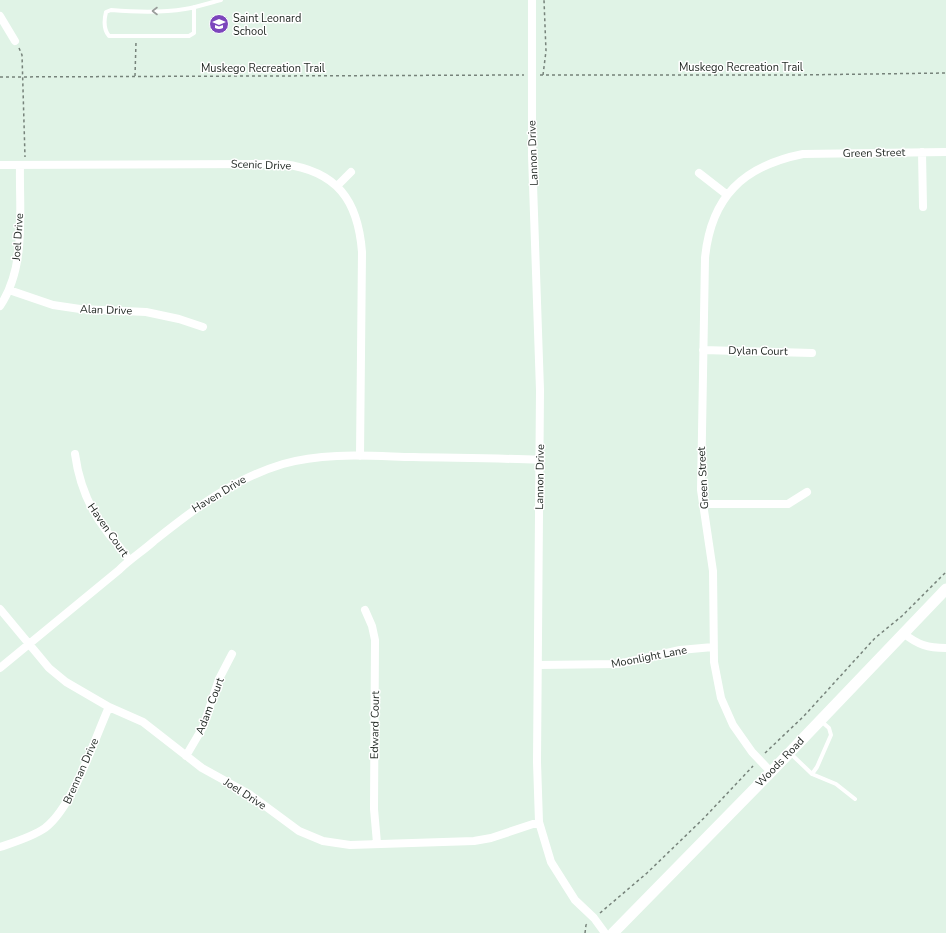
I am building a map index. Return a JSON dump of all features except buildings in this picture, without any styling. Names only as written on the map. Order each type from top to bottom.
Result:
[{"type":"street","name":"Lannon Drive","points":[[532,0],[532,155],[538,287],[540,460],[537,762],[539,822],[551,862],[576,900],[594,918],[605,933]]},
{"type":"street","points":[[0,16],[15,41]]},
{"type":"street","points":[[922,152],[923,207]]},
{"type":"street","name":"Green Street","points":[[771,772],[741,738],[726,712],[716,681],[713,647],[713,571],[703,504],[701,445],[706,242],[714,215],[726,194],[755,170],[769,163],[802,154],[946,152]]},
{"type":"street","name":"Scenic Drive","points":[[0,165],[284,164],[305,169],[338,186],[351,203],[359,228],[362,252],[360,456]]},
{"type":"street","name":"Joel Drive","points":[[0,306],[14,278],[19,242],[22,165]]},
{"type":"street","points":[[338,186],[351,172]]},
{"type":"street","points":[[699,173],[726,194]]},
{"type":"street","name":"Alan Drive","points":[[9,290],[53,305],[80,309],[146,312],[179,319],[203,327]]},
{"type":"street","name":"Dylan Court","points":[[703,350],[812,352]]},
{"type":"street","name":"Haven Court","points":[[74,454],[78,476],[87,500],[99,521],[129,560]]},
{"type":"street","name":"Haven Drive","points":[[0,668],[129,560],[207,500],[254,474],[298,461],[325,457],[360,456],[540,460]]},
{"type":"street","points":[[703,504],[788,504],[807,492]]},
{"type":"street","name":"Woods Road","points":[[613,933],[771,772],[946,589]]},
{"type":"street","name":"Joel Drive","points":[[0,610],[49,668],[66,682],[108,707],[143,722],[202,768],[249,794],[289,825],[312,838],[336,844],[474,841],[491,838],[539,822]]},
{"type":"street","name":"Edward Court","points":[[365,610],[372,626],[375,640],[374,809],[377,843]]},
{"type":"street","points":[[903,633],[916,643],[928,648],[946,648]]},
{"type":"street","name":"Moonlight Lane","points":[[538,665],[618,664],[680,650],[713,647]]},
{"type":"street","name":"Adam Court","points":[[186,756],[203,727],[219,679],[232,654]]},
{"type":"street","name":"Brennan Drive","points":[[0,847],[36,834],[57,818],[72,792],[108,707]]},
{"type":"lane","points":[[194,7],[195,28],[194,33],[189,36],[109,36],[106,28],[106,12],[111,10],[164,11],[194,7],[221,0]]},
{"type":"lane","points":[[812,774],[817,767],[831,735],[829,728],[820,720]]},
{"type":"lane","points":[[789,753],[812,774],[836,784],[855,799]]},
{"type":"path","points":[[543,75],[546,51],[544,0]]},
{"type":"path","points":[[135,76],[136,36]]},
{"type":"path","points":[[15,41],[22,55],[22,165]]},
{"type":"path","name":"Muskego Recreation Trail","points":[[535,75],[796,75],[946,73]]},
{"type":"path","name":"Muskego Recreation Trail","points":[[0,77],[525,75]]},
{"type":"path","points":[[764,754],[804,716],[875,638],[902,616],[946,572]]},
{"type":"path","points":[[601,912],[648,874],[704,818],[756,762]]},
{"type":"path","points":[[585,933],[587,924]]},
{"type":"place","name":"Saint Leonard School","points":[[219,24]]}]
